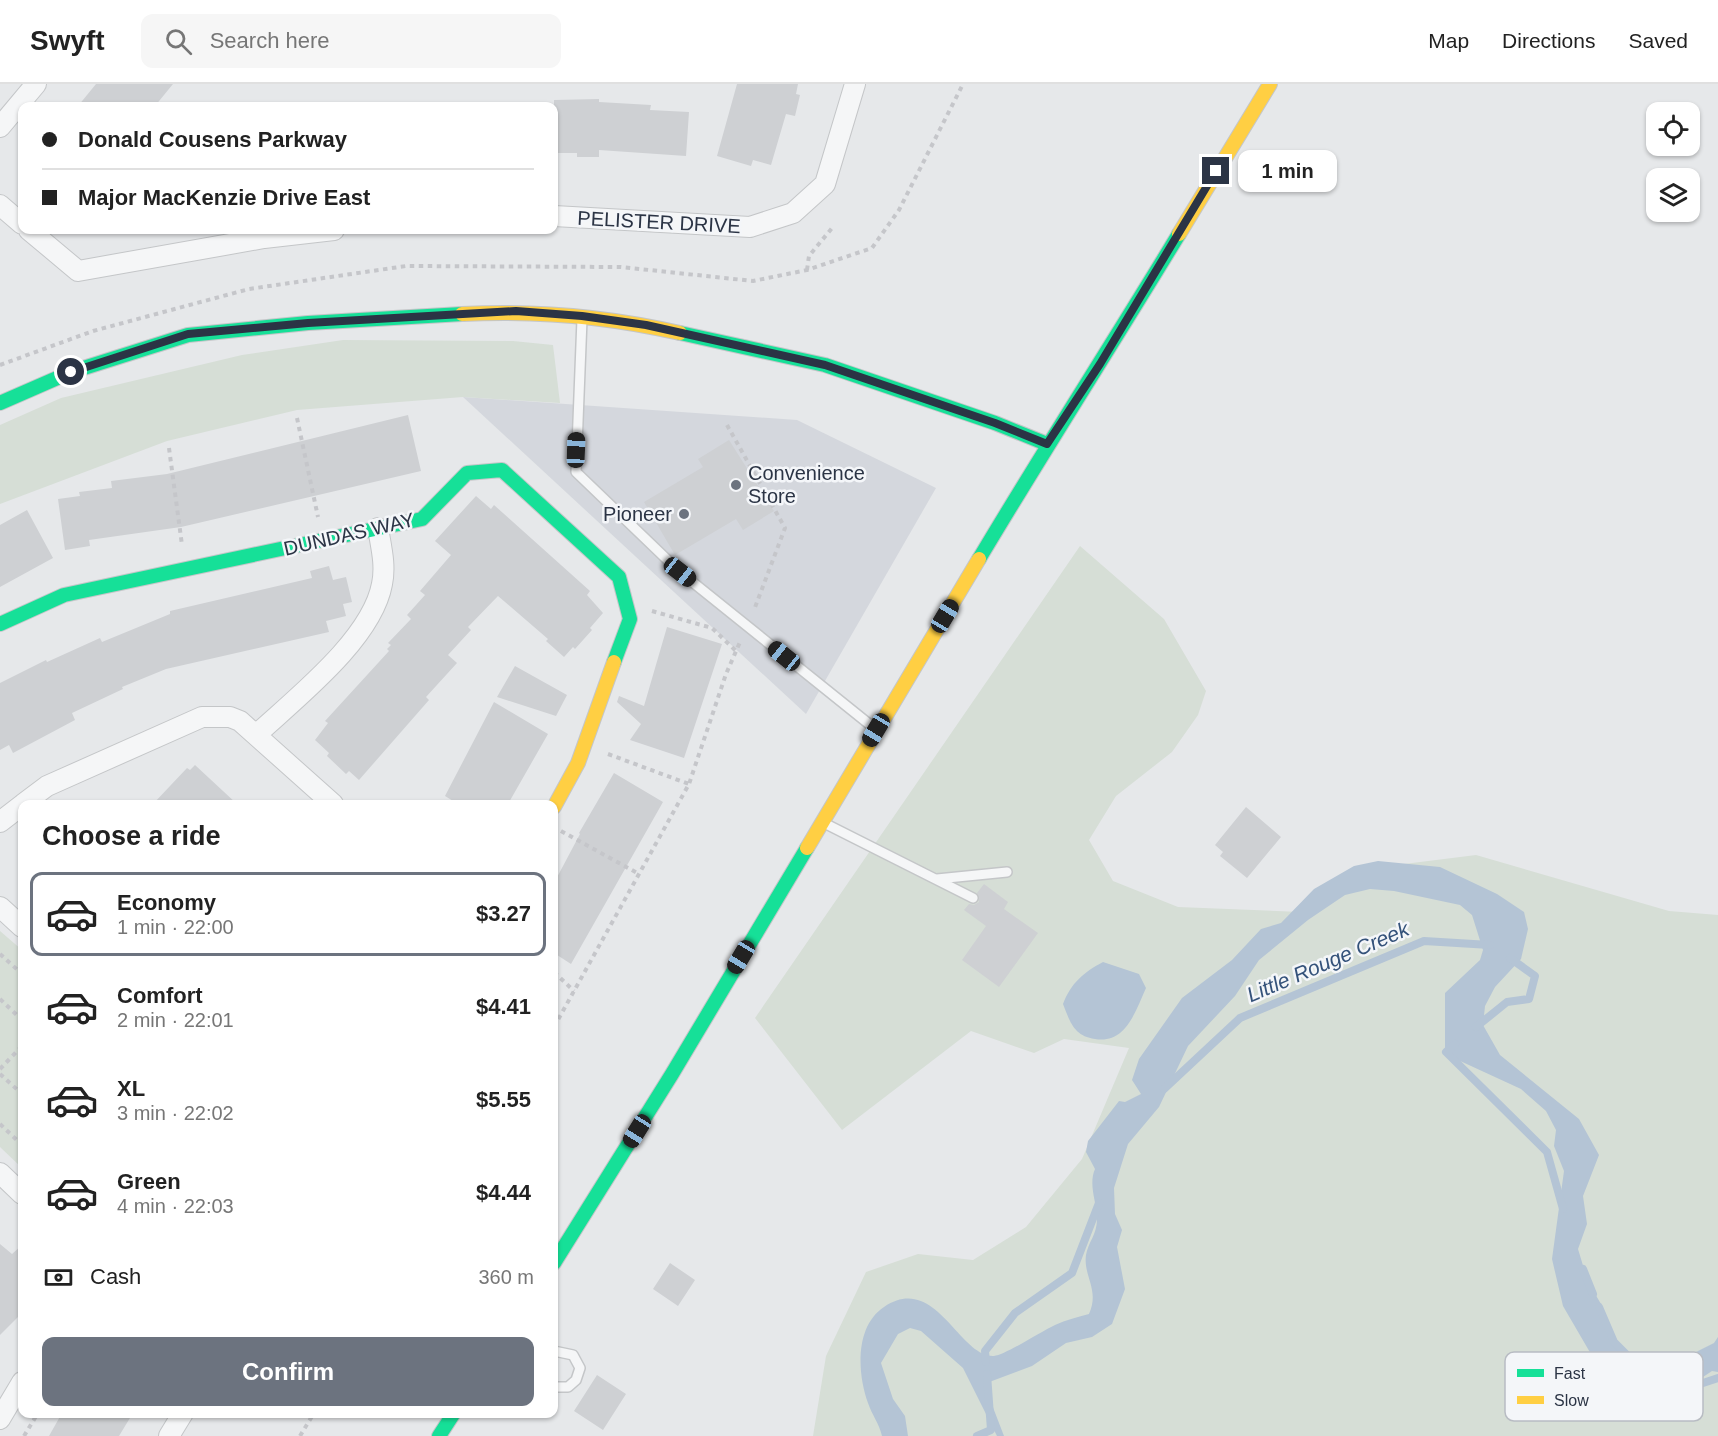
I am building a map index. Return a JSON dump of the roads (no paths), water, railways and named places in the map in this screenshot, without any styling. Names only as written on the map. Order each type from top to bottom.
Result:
[{"type":"main road","points":[[558,1257],[672,1074],[1047,444],[1100,364],[1270,84]]},
{"type":"main road","points":[[0,403],[71,372],[188,334],[308,323],[516,311],[582,316],[646,325],[825,365],[995,423],[1047,444]]},
{"type":"main road","name":"DUNDAS WAY","points":[[0,624],[64,595],[422,519],[467,473],[502,470],[619,577],[630,619],[578,763],[558,800]]},
{"type":"main road","points":[[439,1436],[451,1418]]},
{"type":"street","points":[[21,102],[36,84]]},
{"type":"street","name":"PELISTER DRIVE","points":[[558,216],[750,227],[793,213],[825,184],[855,84]]},
{"type":"street","points":[[0,127],[18,106]]},
{"type":"street","points":[[0,205],[18,221]]},
{"type":"street","points":[[34,234],[78,272],[264,238],[299,234]]},
{"type":"street","points":[[256,735],[337,660],[356,637],[378,598],[382,584],[384,560],[378,528]]},
{"type":"street","points":[[28,800],[47,786],[202,717],[230,717],[256,735],[329,800]]},
{"type":"street","points":[[0,822],[18,808]]},
{"type":"street","points":[[0,906],[18,923]]},
{"type":"street","points":[[0,1173],[18,1190]]},
{"type":"street","points":[[0,1419],[18,1389]]},
{"type":"street","points":[[169,1436],[180,1418]]},
{"type":"lane","points":[[582,316],[576,472],[680,572],[876,730]]},
{"type":"lane","points":[[822,822],[973,898]]},
{"type":"lane","points":[[937,879],[1007,872]]},
{"type":"lane","points":[[558,1352],[573,1355],[580,1368],[576,1380],[568,1387],[558,1387]]},
{"type":"water","name":"Little Rouge Creek","points":[[1378,861],[1440,867],[1497,894],[1524,912],[1528,929],[1521,959],[1495,987],[1485,1006],[1483,1025],[1500,1055],[1579,1119],[1599,1155],[1583,1196],[1587,1224],[1578,1249],[1588,1282],[1601,1304],[1604,1324],[1621,1352],[1590,1352],[1563,1306],[1552,1259],[1564,1171],[1554,1146],[1556,1130],[1546,1111],[1521,1089],[1458,1060],[1445,1049],[1445,993],[1480,960],[1483,950],[1472,915],[1460,905],[1394,891],[1370,889],[1345,895],[1308,920],[1259,960],[1235,996],[1188,1046],[1159,1107],[1128,1144],[1114,1188],[1115,1214],[1122,1230],[1117,1247],[1125,1289],[1112,1324],[1092,1337],[1066,1343],[1032,1366],[984,1384],[1004,1436],[997,1436],[963,1368],[921,1331],[910,1328],[898,1334],[881,1363],[893,1399],[905,1416],[908,1436],[882,1436],[864,1391],[861,1364],[863,1338],[875,1315],[884,1307],[902,1299],[918,1300],[932,1308],[981,1353],[994,1356],[1055,1325],[1089,1314],[1093,1298],[1086,1255],[1096,1230],[1097,1213],[1092,1181],[1095,1169],[1086,1152],[1088,1141],[1119,1101],[1125,1102],[1141,1094],[1132,1080],[1139,1059],[1182,998],[1232,960],[1261,929],[1281,923],[1314,889],[1354,866]]},
{"type":"water","points":[[1103,962],[1139,974],[1146,988],[1133,1016],[1122,1031],[1114,1037],[1095,1039],[1077,1031],[1063,1004],[1079,979]]},
{"type":"water","name":"Little Rouge Creek","points":[[1718,1337],[1718,1372],[1712,1371],[1703,1377],[1703,1352],[1696,1352],[1714,1343]]},
{"type":"waterway","name":"Little Rouge Creek","points":[[1164,1089],[1240,1018],[1424,941],[1490,945]]},
{"type":"waterway","name":"Little Rouge Creek","points":[[1476,1027],[1507,1002],[1529,999],[1535,976],[1510,958]]},
{"type":"waterway","name":"Little Rouge Creek","points":[[1455,1044],[1446,1052],[1547,1152],[1563,1209]]},
{"type":"waterway","name":"Little Rouge Creek","points":[[986,1362],[985,1351],[1015,1313],[1072,1273],[1099,1203]]},
{"type":"waterway","name":"Little Rouge Creek","points":[[1583,1269],[1593,1294]]},
{"type":"waterway","name":"Little Rouge Creek","points":[[1599,1307],[1614,1342],[1624,1352]]},
{"type":"waterway","name":"Little Rouge Creek","points":[[977,1436],[991,1430],[987,1374]]},
{"type":"waterway","name":"Little Rouge Creek","points":[[1703,1383],[1718,1378]]},
{"type":"place","name":"Convenience Store","points":[[736,485]]},
{"type":"place","name":"Pioneer","points":[[684,514]]}]
